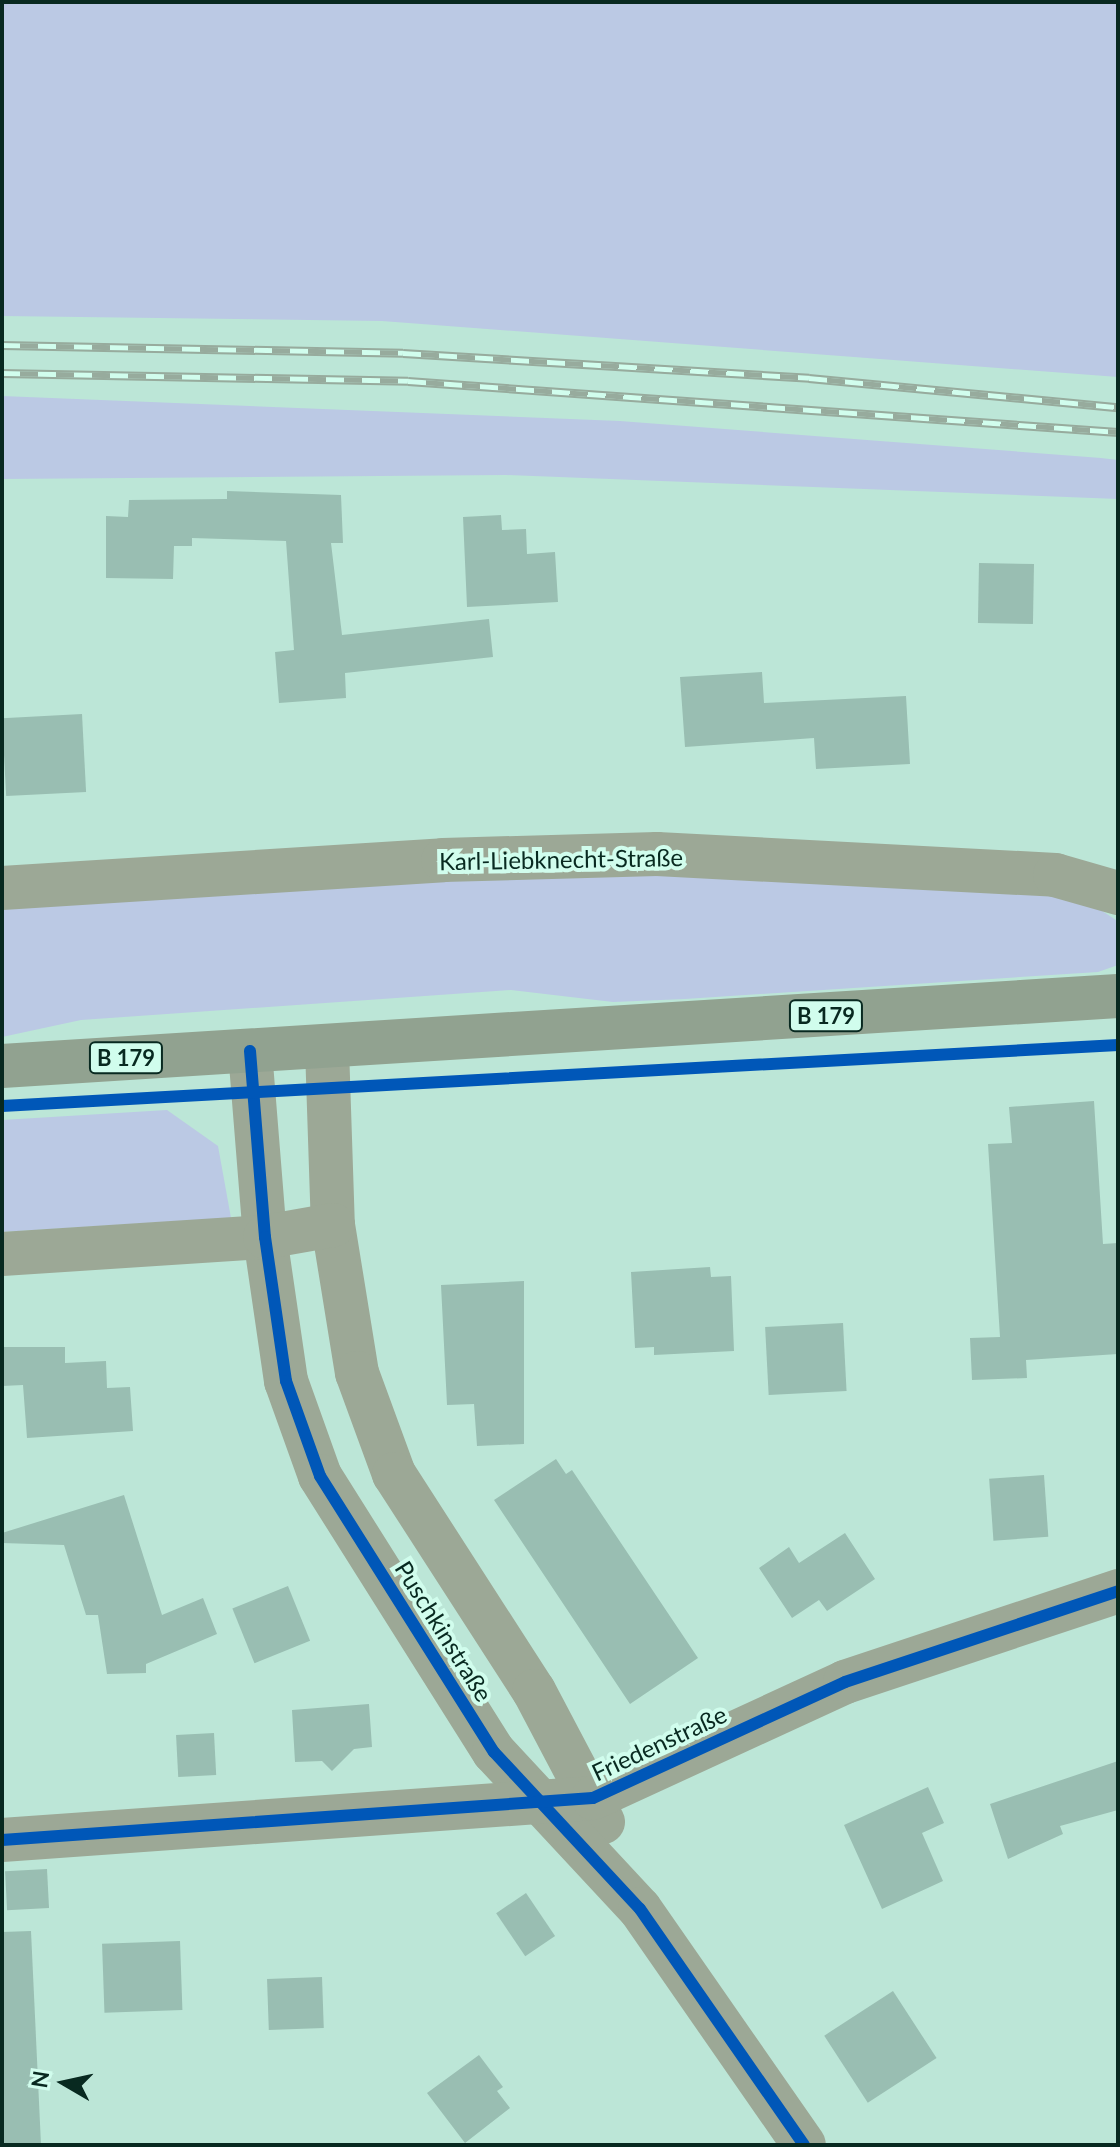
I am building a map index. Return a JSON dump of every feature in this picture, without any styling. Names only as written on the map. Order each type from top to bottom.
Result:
[{"type":"main road","name":"B 179","points":[[2,1066],[1118,996]]},
{"type":"street","name":"Karl-Liebknecht-Straße","points":[[2,888],[443,860],[657,854],[1055,875],[1118,893]]},
{"type":"street","name":"Puschkinstraße","points":[[327,1048],[333,1225],[357,1373],[394,1474],[534,1691],[593,1798],[640,1909]]},
{"type":"street","name":"Puschkinstraße","points":[[250,1051],[265,1237],[286,1381],[320,1476],[494,1752],[544,1802],[640,1909],[804,2145]]},
{"type":"street","points":[[2,1254],[265,1237],[333,1225]]},
{"type":"street","name":"Friedenstraße","points":[[2,1840],[593,1798],[845,1682],[1118,1591]]},
{"type":"shaded area","points":[[2,2],[1118,2],[1118,377],[382,321],[2,316]]},
{"type":"shaded area","points":[[2,396],[620,421],[1101,458],[1118,460],[1118,499],[506,475],[2,479]]},
{"type":"shaded area","points":[[659,870],[1054,895],[1090,903],[1116,920],[1118,965],[1098,972],[613,1002],[511,990],[81,1020],[2,1037],[2,904]]},
{"type":"shaded area","points":[[167,1110],[218,1146],[231,1218],[2,1232],[2,1120]]},
{"type":"building","points":[[227,491],[341,495],[343,543],[331,543],[342,635],[489,619],[493,657],[345,673],[346,698],[279,703],[275,652],[294,650],[286,541],[192,538],[192,546],[174,546],[173,579],[106,578],[106,516],[128,517],[129,500],[227,499]]},
{"type":"building","points":[[501,515],[502,530],[526,529],[527,554],[555,552],[558,602],[467,607],[463,517]]},
{"type":"building","points":[[979,563],[1034,564],[1033,624],[978,623]]},
{"type":"building","points":[[762,672],[764,703],[906,696],[910,764],[816,769],[814,738],[685,747],[680,677]]},
{"type":"building","points":[[82,714],[86,792],[6,796],[2,718]]},
{"type":"building","points":[[1094,1101],[1103,1244],[1118,1243],[1118,1354],[1026,1360],[1027,1378],[972,1380],[970,1338],[1000,1337],[988,1144],[1012,1143],[1009,1107]]},
{"type":"building","points":[[710,1267],[711,1277],[731,1276],[734,1351],[654,1355],[654,1347],[635,1348],[631,1272]]},
{"type":"building","points":[[524,1281],[524,1444],[477,1446],[474,1404],[447,1405],[441,1285]]},
{"type":"building","points":[[843,1323],[847,1391],[769,1395],[765,1327]]},
{"type":"building","points":[[2,1347],[65,1347],[65,1363],[106,1361],[107,1388],[130,1387],[133,1431],[27,1438],[23,1385],[2,1386]]},
{"type":"building","points":[[556,1459],[566,1474],[572,1470],[698,1658],[630,1704],[494,1500]]},
{"type":"building","points":[[1044,1475],[1048,1537],[993,1541],[989,1479]]},
{"type":"building","points":[[124,1495],[162,1615],[203,1598],[217,1634],[146,1664],[146,1673],[107,1674],[98,1615],[86,1615],[64,1545],[2,1543],[2,1533]]},
{"type":"building","points":[[845,1533],[875,1579],[827,1611],[819,1600],[792,1618],[759,1568],[789,1547],[799,1563]]},
{"type":"building","points":[[288,1586],[310,1641],[254,1663],[232,1608]]},
{"type":"building","points":[[369,1704],[372,1747],[354,1749],[332,1771],[322,1761],[295,1762],[292,1710]]},
{"type":"building","points":[[214,1733],[216,1775],[178,1777],[176,1735]]},
{"type":"building","points":[[1118,1761],[1118,1810],[1060,1826],[1063,1834],[1008,1859],[990,1804]]},
{"type":"building","points":[[928,1787],[944,1823],[922,1833],[943,1881],[882,1909],[844,1825]]},
{"type":"building","points":[[47,1869],[49,1908],[7,1910],[5,1871]]},
{"type":"building","points":[[526,1893],[555,1936],[525,1956],[496,1913]]},
{"type":"building","points":[[31,1931],[41,2145],[2,2145],[2,1932]]},
{"type":"building","points":[[180,1941],[182,2010],[104,2013],[102,1944]]},
{"type":"building","points":[[322,1977],[324,2028],[269,2030],[267,1979]]},
{"type":"building","points":[[893,1991],[937,2058],[868,2103],[824,2036]]},
{"type":"building","points":[[479,2055],[503,2087],[497,2091],[510,2108],[465,2143],[427,2093]]},
{"type":"railway","points":[[2,345],[403,353],[809,378],[1118,407]]},
{"type":"railway","points":[[2,373],[408,381],[1118,432]]},
{"type":"cycle path","points":[[2,1106],[1118,1045]]},
{"type":"cycle path","points":[[250,1051],[265,1237],[286,1381],[320,1476],[494,1752],[640,1909],[804,2145]]},
{"type":"cycle path","points":[[2,1840],[593,1798],[845,1682],[1118,1591]]}]
